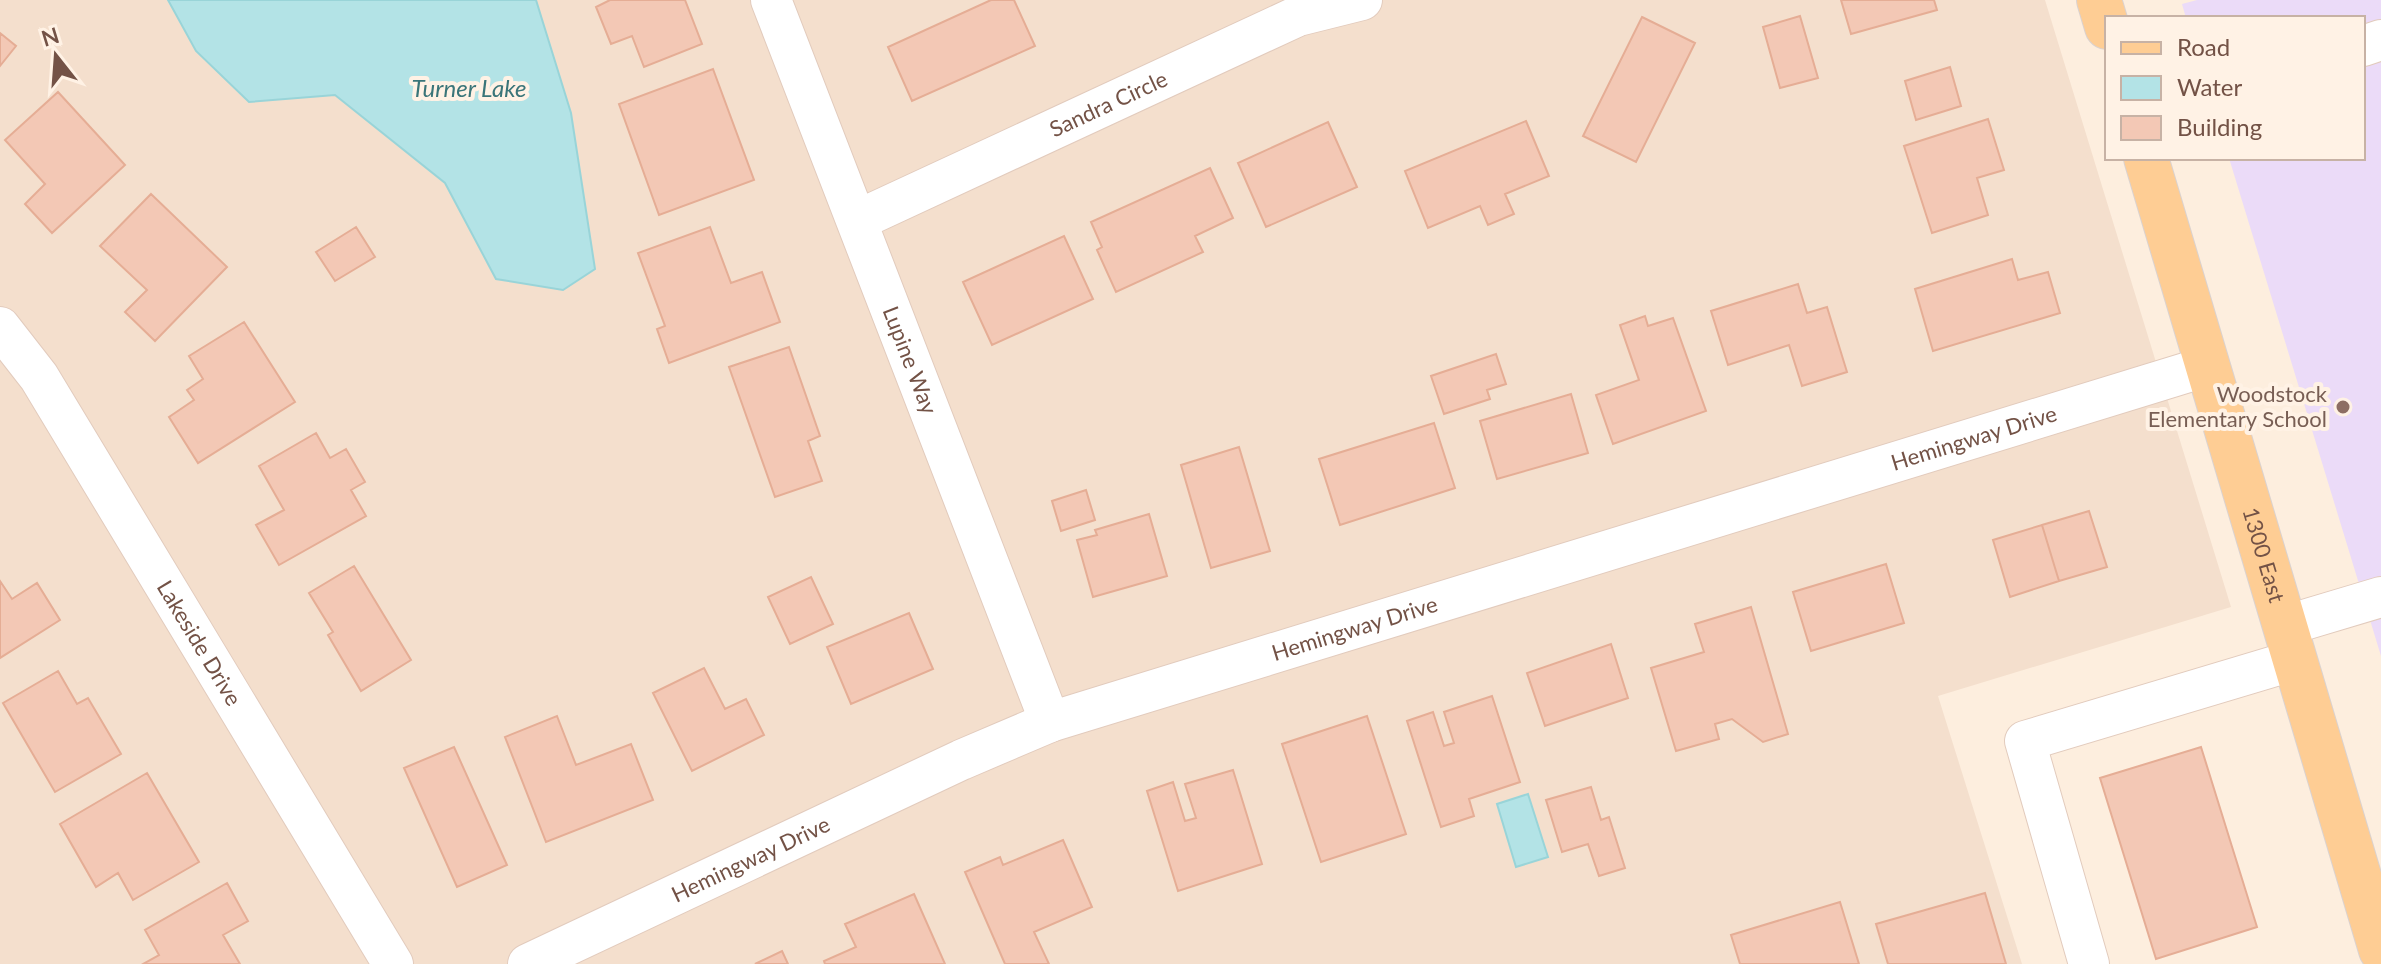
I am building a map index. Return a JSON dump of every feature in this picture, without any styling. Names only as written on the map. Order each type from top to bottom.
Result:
[{"type":"main road","points":[[2099,0],[2105,20]]},
{"type":"main road","name":"1300 East","points":[[2147,160],[2381,950]]},
{"type":"street","name":"Lupine Way","points":[[771,0],[1050,722]]},
{"type":"street","name":"Sandra Circle","points":[[858,220],[1298,16],[1362,0]]},
{"type":"street","name":"Lakeside Drive","points":[[0,327],[39,377],[393,964]]},
{"type":"street","name":"Hemingway Drive","points":[[528,964],[961,760],[1050,722],[2208,366]]},
{"type":"street","points":[[2089,964],[2025,741],[2290,643],[2381,597]]},
{"type":"shaded area","points":[[0,0],[2045,0],[2231,607],[1938,696],[2022,964],[0,964]]},
{"type":"shaded area","name":"Woodstock Elementary School","points":[[2197,0],[2381,0],[2381,656],[2230,160],[2365,160],[2365,16],[2185,16],[2182,4]]},
{"type":"water","name":"Turner Lake","points":[[168,0],[536,0],[571,113],[595,269],[563,290],[496,279],[445,183],[335,95],[249,102],[196,51]]},
{"type":"water","points":[[1528,794],[1548,857],[1516,867],[1497,804]]},
{"type":"building","points":[[610,0],[685,0],[702,44],[644,67],[632,36],[611,44],[596,7]]},
{"type":"building","points":[[991,0],[1014,0],[1035,46],[912,101],[888,47]]},
{"type":"building","points":[[1841,0],[1934,0],[1937,10],[1851,34]]},
{"type":"building","points":[[1800,16],[1818,78],[1780,88],[1763,27]]},
{"type":"building","points":[[1642,17],[1695,43],[1636,162],[1583,136]]},
{"type":"building","points":[[0,33],[16,46],[0,66]]},
{"type":"building","points":[[1950,67],[1961,106],[1916,120],[1905,81]]},
{"type":"building","points":[[713,69],[754,180],[659,215],[619,104]]},
{"type":"building","points":[[58,92],[125,165],[52,233],[25,204],[45,184],[5,140]]},
{"type":"building","points":[[1988,119],[2004,170],[1977,178],[1988,215],[1932,233],[1904,146]]},
{"type":"building","points":[[1526,121],[1549,176],[1505,194],[1514,214],[1488,225],[1480,206],[1428,228],[1405,171]]},
{"type":"building","points":[[1328,122],[1357,187],[1266,227],[1238,163]]},
{"type":"building","points":[[1210,168],[1233,218],[1195,236],[1203,252],[1116,292],[1097,250],[1102,247],[1091,222]]},
{"type":"building","points":[[151,194],[227,267],[155,341],[125,312],[147,290],[100,246]]},
{"type":"building","points":[[356,227],[375,257],[335,281],[316,252]]},
{"type":"building","points":[[710,227],[731,283],[762,272],[780,322],[669,363],[657,329],[665,326],[638,253]]},
{"type":"building","points":[[1064,236],[1093,299],[992,345],[963,282]]},
{"type":"building","points":[[2012,259],[2018,280],[2048,272],[2060,313],[1933,351],[1915,289]]},
{"type":"building","points":[[1798,284],[1807,313],[1827,307],[1847,372],[1802,386],[1789,345],[1728,365],[1711,311]]},
{"type":"building","points":[[1645,316],[1648,326],[1673,318],[1706,411],[1613,444],[1596,395],[1639,380],[1620,325]]},
{"type":"building","points":[[244,322],[295,402],[198,463],[169,417],[194,400],[187,390],[203,379],[189,356]]},
{"type":"building","points":[[789,347],[820,436],[808,441],[822,481],[775,497],[729,367]]},
{"type":"building","points":[[1496,354],[1506,384],[1487,390],[1490,399],[1444,414],[1431,376]]},
{"type":"building","points":[[1571,394],[1588,453],[1497,479],[1480,421]]},
{"type":"building","points":[[1434,423],[1455,488],[1340,525],[1319,459]]},
{"type":"building","points":[[316,433],[330,458],[346,449],[365,482],[351,490],[366,516],[279,565],[256,525],[284,510],[259,466]]},
{"type":"building","points":[[1239,447],[1270,551],[1211,568],[1181,465]]},
{"type":"building","points":[[1086,490],[1095,520],[1061,531],[1052,501]]},
{"type":"building","points":[[2089,511],[2107,567],[2059,581],[2042,525]]},
{"type":"building","points":[[1149,514],[1167,576],[1093,597],[1077,540],[1097,535],[1095,530]]},
{"type":"building","points":[[2042,525],[2059,581],[2010,597],[1993,540]]},
{"type":"building","points":[[1886,564],[1904,623],[1811,651],[1793,592]]},
{"type":"building","points":[[354,566],[411,660],[361,691],[328,635],[333,632],[309,593]]},
{"type":"building","points":[[811,577],[833,624],[790,644],[768,597]]},
{"type":"building","points":[[0,581],[12,599],[37,583],[60,620],[0,658]]},
{"type":"building","points":[[1751,607],[1788,734],[1763,742],[1732,719],[1715,724],[1719,739],[1676,751],[1651,668],[1704,652],[1695,624]]},
{"type":"building","points":[[909,613],[933,669],[851,704],[827,647]]},
{"type":"building","points":[[1611,644],[1628,698],[1545,726],[1527,673]]},
{"type":"building","points":[[704,668],[725,709],[746,699],[764,735],[692,771],[653,693]]},
{"type":"building","points":[[58,671],[77,704],[88,698],[121,754],[55,792],[3,703]]},
{"type":"building","points":[[1492,696],[1520,782],[1469,799],[1474,816],[1441,827],[1407,721],[1433,712],[1444,746],[1454,743],[1444,712]]},
{"type":"building","points":[[557,716],[576,765],[631,744],[653,800],[546,842],[505,737]]},
{"type":"building","points":[[1367,716],[1406,834],[1321,862],[1282,744]]},
{"type":"building","points":[[454,747],[507,865],[457,887],[404,768]]},
{"type":"building","points":[[2201,747],[2257,927],[2156,959],[2100,778]]},
{"type":"building","points":[[1233,770],[1262,864],[1178,891],[1147,791],[1173,782],[1185,821],[1196,818],[1185,784]]},
{"type":"building","points":[[147,773],[199,862],[133,900],[118,873],[96,887],[60,824]]},
{"type":"building","points":[[1591,787],[1601,820],[1609,817],[1625,868],[1599,876],[1588,844],[1562,852],[1546,800]]},
{"type":"building","points":[[1063,840],[1092,907],[1034,932],[1049,964],[1005,964],[965,872],[1000,857],[1003,865]]},
{"type":"building","points":[[227,883],[248,921],[223,935],[240,964],[143,964],[159,955],[145,930]]},
{"type":"building","points":[[1985,893],[2006,964],[1888,964],[1876,924]]},
{"type":"building","points":[[914,894],[945,964],[825,964],[824,961],[856,947],[845,924]]},
{"type":"building","points":[[1840,902],[1859,964],[1740,964],[1731,935]]},
{"type":"building","points":[[782,951],[788,964],[755,964]]},
{"type":"place","name":"Woodstock Elementary School","points":[[2343,407]]}]
